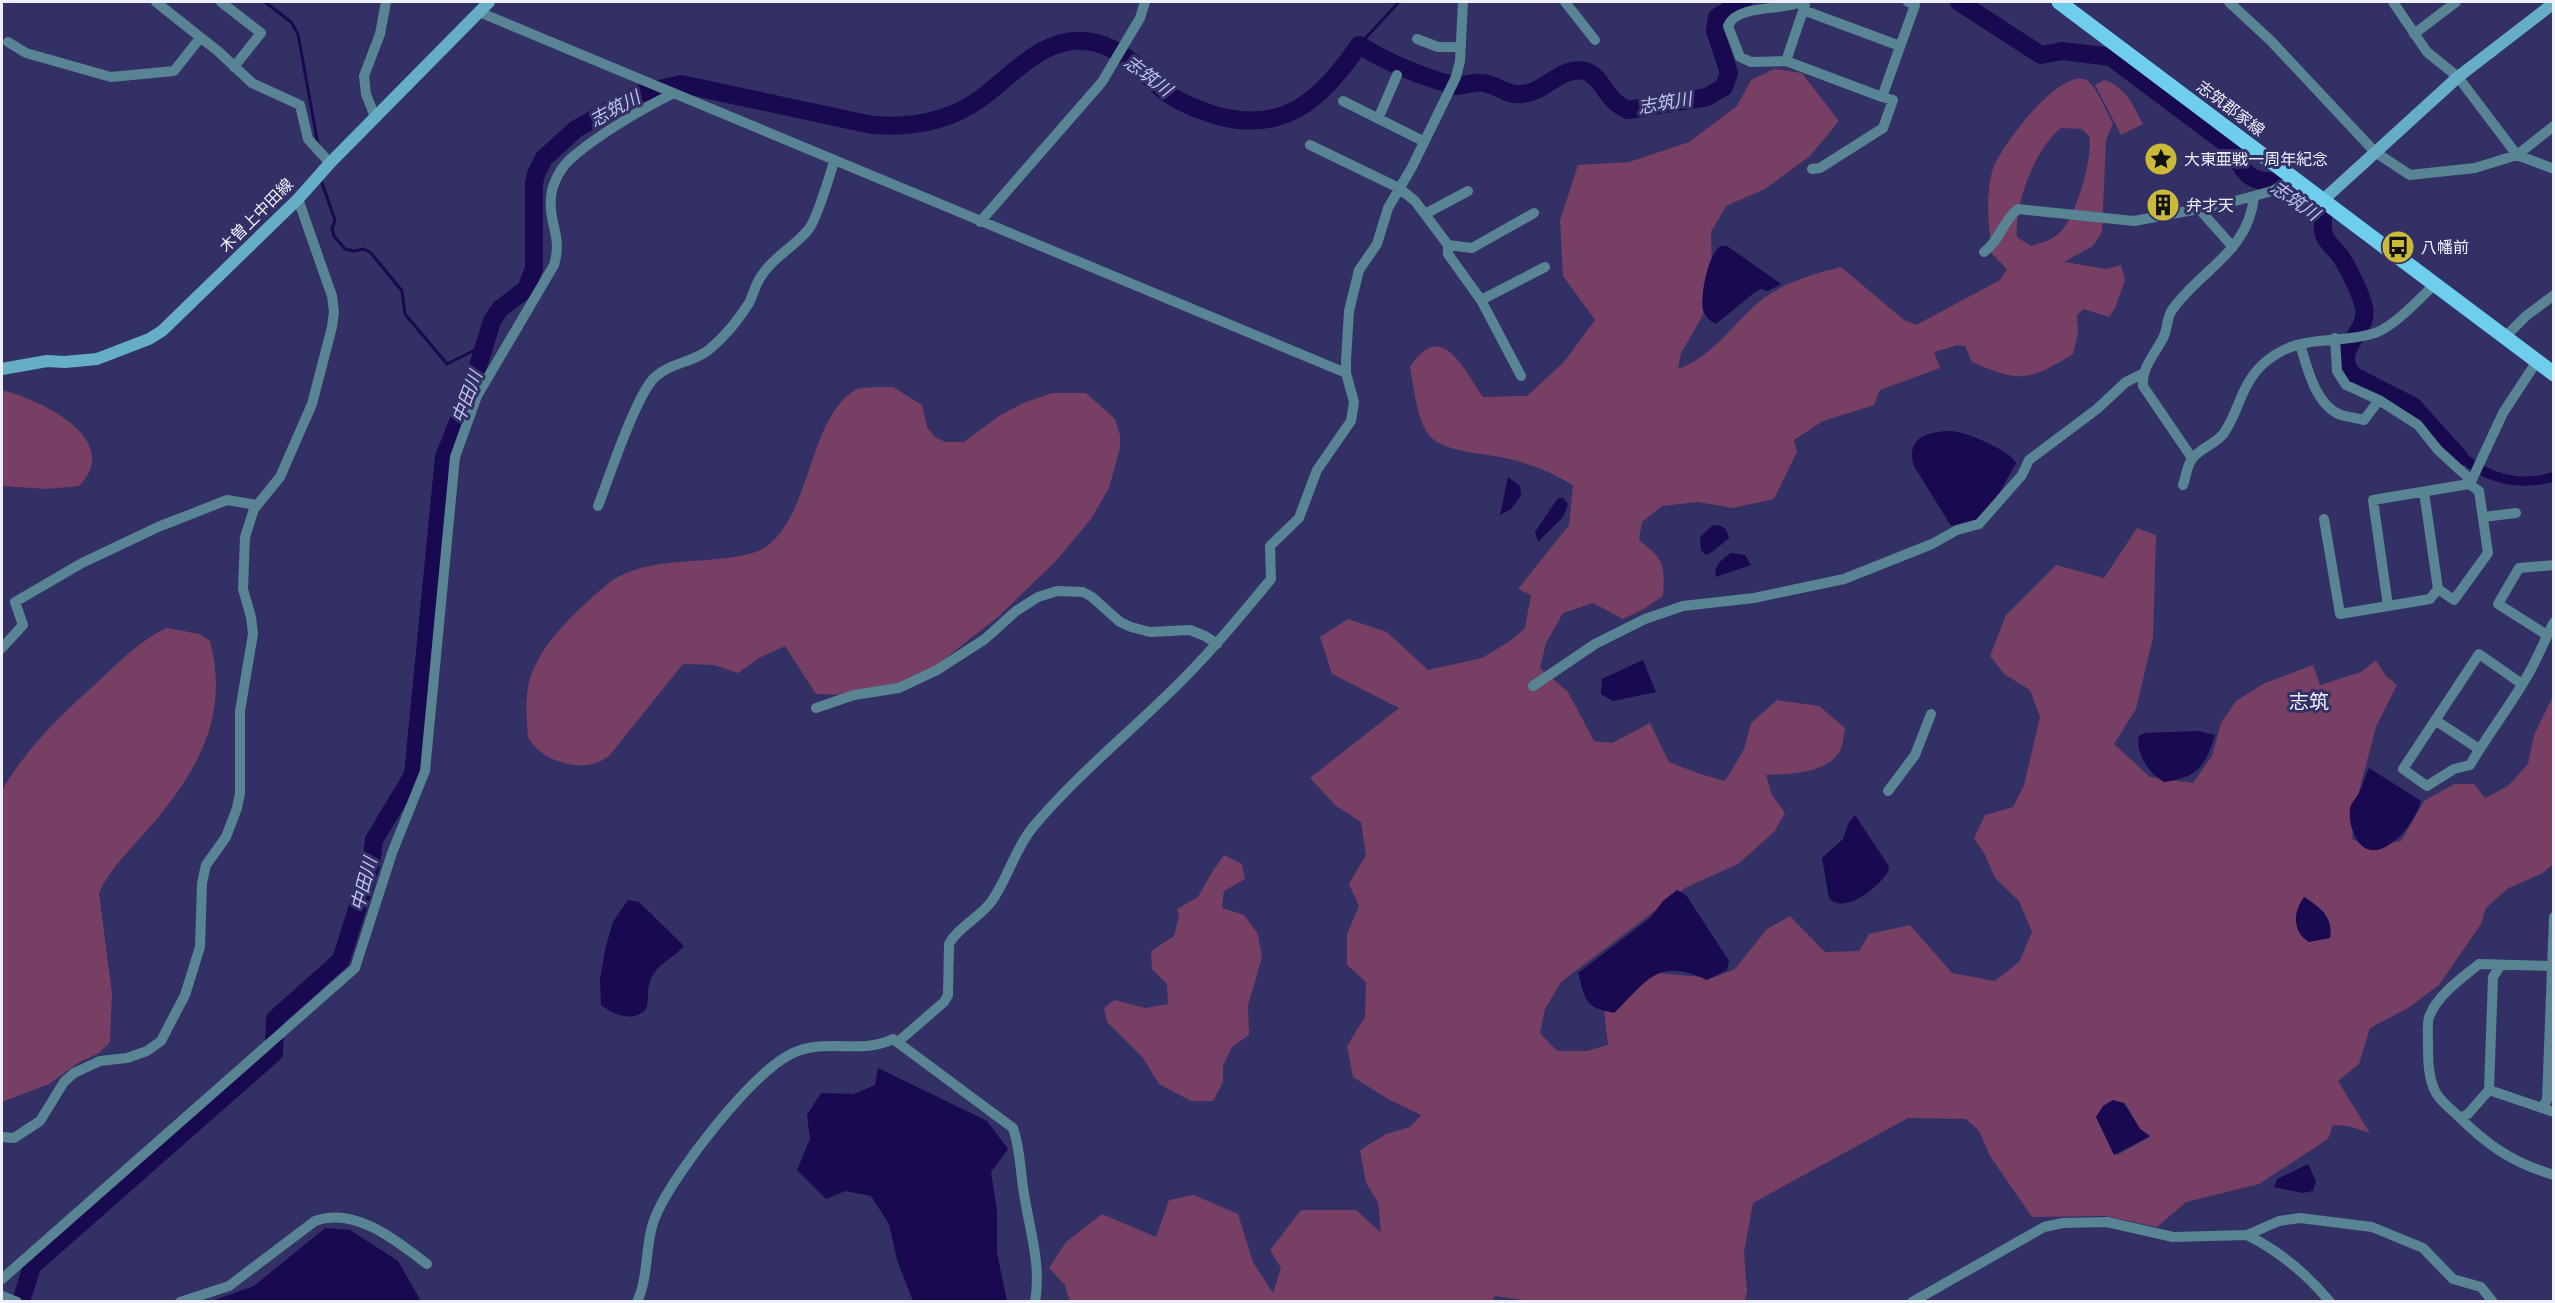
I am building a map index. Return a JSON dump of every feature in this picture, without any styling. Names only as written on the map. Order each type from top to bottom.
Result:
[{"type":"main road","name":"木曽上中田線","points":[[2,369],[47,361],[65,363],[97,359],[149,339],[162,331],[297,199],[489,2]]},
{"type":"main road","name":"志筑郡家線","points":[[2059,2],[2291,180],[2324,200],[2506,336],[2553,374]]},
{"type":"main road","points":[[2324,200],[2458,77],[2553,3]]},
{"type":"street","points":[[156,2],[252,83],[300,105],[308,139],[330,163]]},
{"type":"street","points":[[221,2],[261,33],[234,67]]},
{"type":"street","points":[[375,117],[363,84],[371,54],[380,34],[386,2]]},
{"type":"street","points":[[980,222],[1102,82],[1140,18],[1145,2]]},
{"type":"street","points":[[899,1041],[944,1002],[948,995],[949,945],[953,937],[989,905],[1018,848],[1033,828],[1090,765],[1167,695],[1217,644],[1271,579],[1270,546],[1299,518],[1317,470],[1351,421],[1353,393],[1346,373],[1349,311],[1359,270],[1377,243],[1388,208],[1412,167],[1456,77],[1461,47],[1463,2]]},
{"type":"street","points":[[1565,2],[1595,40]]},
{"type":"street","points":[[1882,97],[1915,5],[1908,2]]},
{"type":"street","points":[[2229,2],[2271,41],[2375,152],[2410,175],[2475,168],[2517,155],[2553,126]]},
{"type":"street","points":[[2393,2],[2427,52],[2458,77],[2517,155],[2553,168]]},
{"type":"street","points":[[2414,34],[2456,2]]},
{"type":"street","points":[[1812,169],[1820,168],[1882,128],[1893,100],[1786,61],[1745,60],[1737,53],[1728,26],[1729,22],[1749,10],[1777,9],[1804,4],[1900,46]]},
{"type":"street","points":[[1786,61],[1804,4]]},
{"type":"street","points":[[479,12],[649,85],[1346,373]]},
{"type":"street","points":[[8,42],[26,53],[111,77],[174,71],[200,38]]},
{"type":"street","points":[[1418,39],[1438,47],[1461,47]]},
{"type":"street","points":[[1378,119],[1397,75]]},
{"type":"street","points":[[2,1279],[355,968],[392,852],[425,771],[455,457],[477,396],[554,265],[558,243],[550,200],[553,184],[574,155],[671,94]]},
{"type":"street","points":[[1343,102],[1423,141]]},
{"type":"street","points":[[1310,145],[1399,188],[1415,201],[1448,245],[1448,254],[1481,300],[1521,376]]},
{"type":"street","points":[[598,506],[637,409],[654,378],[669,367],[684,364],[711,349],[733,325],[749,303],[760,278],[774,261],[810,229],[834,162]]},
{"type":"street","points":[[1984,252],[1998,239],[2018,209],[2134,221],[2254,196],[2272,191],[2291,180]]},
{"type":"street","points":[[1425,214],[1468,191]]},
{"type":"street","points":[[2192,458],[2143,386],[2142,375],[2166,334],[2168,317],[2172,310],[2190,288],[2213,269],[2233,247],[2249,220],[2254,196]]},
{"type":"street","points":[[2,1137],[14,1138],[40,1121],[64,1082],[74,1073],[100,1061],[128,1058],[161,1041],[185,995],[200,947],[202,883],[206,865],[226,837],[240,793],[240,711],[253,634],[243,589],[243,549],[257,505],[280,477],[312,404],[327,350],[334,312],[332,297],[297,199]]},
{"type":"street","points":[[2199,209],[2233,247]]},
{"type":"street","points":[[1448,245],[1472,248],[1534,213]]},
{"type":"street","points":[[1481,300],[1545,267]]},
{"type":"street","points":[[2183,485],[2192,458],[2223,435],[2239,397],[2260,366],[2272,357],[2300,344],[2365,335],[2383,329],[2436,284]]},
{"type":"street","points":[[2506,336],[2526,316],[2553,295]]},
{"type":"street","points":[[2340,338],[2337,371],[2346,385],[2379,400],[2418,425],[2438,450],[2471,479],[2479,491],[2488,553],[2454,600],[2438,589]]},
{"type":"street","points":[[2300,344],[2313,385],[2327,404],[2339,414],[2364,420],[2379,400]]},
{"type":"street","points":[[2471,479],[2503,412],[2538,361]]},
{"type":"street","points":[[1533,686],[1595,644],[1645,619],[1683,606],[1754,598],[1844,579],[1932,544],[1957,530],[1979,524],[2022,475],[2029,460],[2097,409],[2126,382],[2142,375]]},
{"type":"street","points":[[2388,606],[2373,500],[2424,492],[2471,479]]},
{"type":"street","points":[[2324,519],[2340,614],[2430,599],[2438,589],[2424,492]]},
{"type":"street","points":[[2,648],[23,625],[15,602],[82,563],[158,527],[227,500],[257,505]]},
{"type":"street","points":[[2483,517],[2516,513]]},
{"type":"street","points":[[2547,635],[2498,604],[2519,568],[2553,566]]},
{"type":"street","points":[[816,708],[855,695],[899,688],[937,670],[985,639],[1016,611],[1038,597],[1057,591],[1083,592],[1120,622],[1131,627],[1150,632],[1190,630],[1217,644]]},
{"type":"street","points":[[2522,684],[2479,654],[2403,769],[2427,786],[2454,769],[2470,765],[2522,684],[2553,622]]},
{"type":"street","points":[[1888,791],[1915,755],[1931,714]]},
{"type":"street","points":[[2435,720],[2479,748]]},
{"type":"street","points":[[2542,1108],[2547,1100],[2551,1051],[2553,917]]},
{"type":"street","points":[[2551,966],[2479,964],[2442,995],[2428,1018],[2430,1081],[2437,1095],[2485,1141],[2524,1166],[2553,1175]]},
{"type":"street","points":[[2460,1118],[2468,1114],[2488,1090],[2493,977],[2501,965]]},
{"type":"street","points":[[637,1302],[644,1280],[656,1214],[690,1162],[748,1090],[777,1063],[792,1053],[830,1045],[868,1047],[893,1039],[899,1041],[913,1056],[1013,1128],[1019,1144],[1023,1187],[1035,1254],[1038,1284],[1035,1302]]},
{"type":"street","points":[[2488,1090],[2553,1112]]},
{"type":"street","points":[[180,1302],[229,1286],[315,1221],[327,1217],[360,1221],[396,1240],[427,1264]]},
{"type":"street","points":[[1912,1302],[2035,1231],[2053,1225],[2108,1222],[2173,1237],[2247,1235],[2279,1221],[2300,1218],[2372,1227],[2423,1248],[2453,1279],[2481,1287],[2493,1302]]},
{"type":"street","points":[[2247,1235],[2273,1250],[2310,1278],[2330,1302]]},
{"type":"street","points":[[2,1296],[17,1302]]},
{"type":"shaded area","points":[[1774,69],[1802,73],[1839,121],[1810,156],[1765,189],[1726,206],[1711,232],[1712,274],[1703,315],[1681,353],[1678,369],[1704,355],[1764,298],[1792,283],[1821,272],[1841,267],[1904,320],[1916,325],[2000,280],[2007,269],[1992,254],[1988,203],[1992,172],[2005,147],[2030,114],[2059,87],[2073,80],[2088,81],[2100,98],[2113,124],[2106,140],[2102,232],[2093,246],[2064,262],[2106,269],[2121,265],[2125,280],[2115,308],[2109,317],[2084,309],[2077,315],[2078,334],[2073,354],[2045,370],[2024,376],[2013,376],[1972,362],[1965,346],[1958,345],[1934,352],[1940,368],[1880,390],[1874,405],[1823,421],[1794,440],[1797,452],[1774,499],[1733,508],[1698,502],[1662,506],[1642,522],[1639,540],[1654,553],[1661,563],[1664,576],[1663,596],[1623,619],[1593,603],[1563,613],[1546,643],[1540,668],[1568,692],[1594,741],[1612,743],[1650,723],[1669,762],[1725,781],[1744,749],[1751,723],[1777,700],[1819,706],[1845,728],[1840,751],[1826,764],[1807,771],[1766,775],[1772,795],[1785,813],[1774,832],[1738,864],[1685,888],[1561,982],[1545,1009],[1540,1033],[1557,1051],[1587,1051],[1608,1045],[1604,1009],[1625,992],[1658,973],[1712,978],[1735,969],[1767,929],[1790,916],[1825,952],[1859,951],[1869,934],[1910,925],[1952,973],[1995,981],[2019,962],[2032,932],[2019,901],[1995,878],[1985,855],[1974,838],[1985,815],[2013,807],[2024,785],[2040,717],[2030,690],[2004,674],[1990,656],[2006,615],[2056,565],[2104,578],[2137,528],[2156,535],[2153,638],[2136,709],[2114,744],[2150,777],[2193,783],[2212,756],[2221,723],[2236,701],[2265,683],[2313,665],[2320,685],[2361,672],[2376,660],[2386,676],[2397,685],[2376,727],[2356,803],[2352,839],[2370,847],[2401,841],[2424,801],[2454,784],[2474,784],[2485,798],[2508,786],[2528,764],[2534,735],[2553,696],[2553,864],[2543,873],[2507,889],[2486,908],[2481,924],[2439,985],[2408,1008],[2370,1028],[2359,1064],[2338,1081],[2370,1133],[2348,1126],[2333,1125],[2328,1139],[2259,1184],[2186,1202],[2157,1227],[2105,1216],[2032,1217],[1990,1156],[1979,1131],[1966,1119],[1908,1118],[1753,1203],[1744,1252],[1747,1292],[1745,1301],[1537,1302],[1495,1296],[1492,1302],[1070,1302],[1065,1285],[1049,1268],[1066,1242],[1102,1214],[1156,1237],[1169,1200],[1194,1195],[1238,1214],[1253,1262],[1273,1293],[1281,1268],[1270,1250],[1301,1210],[1356,1210],[1381,1233],[1378,1202],[1366,1183],[1360,1150],[1386,1134],[1410,1127],[1421,1115],[1388,1099],[1353,1077],[1347,1046],[1365,1017],[1366,982],[1347,965],[1347,934],[1359,906],[1349,884],[1366,855],[1361,822],[1336,806],[1310,778],[1399,708],[1332,674],[1320,637],[1348,619],[1387,632],[1428,670],[1482,658],[1510,641],[1525,628],[1531,595],[1518,589],[1569,525],[1573,485],[1526,463],[1454,449],[1434,440],[1428,434],[1421,419],[1410,367],[1422,353],[1432,347],[1442,348],[1460,362],[1483,397],[1527,396],[1564,362],[1595,320],[1563,276],[1560,220],[1578,165],[1629,162],[1689,142],[1737,106],[1751,80]],"holes":[[[2061,128],[2082,129],[2089,136],[2089,156],[2083,184],[2073,211],[2060,233],[2031,246],[2017,237],[2019,209],[2035,163],[2043,149]],[[2305,897],[2325,913],[2302,937],[2297,922]],[[2126,1105],[2140,1129],[2150,1137],[2117,1155]]]},
{"type":"shaded area","points":[[2104,80],[2123,92],[2143,124],[2121,135],[2095,85]]},
{"type":"shaded area","points":[[1721,246],[1727,246],[1781,284],[1768,291],[1761,289],[1755,292],[1716,324],[1708,318],[1702,304],[1706,275],[1712,257]]},
{"type":"shaded area","points":[[893,387],[922,405],[927,427],[935,437],[945,442],[964,442],[999,416],[1023,403],[1052,393],[1086,393],[1115,419],[1120,435],[1120,448],[1109,488],[1091,519],[1056,561],[998,617],[919,679],[856,695],[816,694],[785,646],[759,658],[738,673],[714,665],[683,664],[609,756],[597,763],[566,764],[548,757],[534,746],[528,734],[527,692],[534,669],[544,650],[568,620],[605,586],[632,571],[663,564],[737,556],[766,547],[781,532],[793,512],[818,443],[840,404],[857,389]]},
{"type":"shaded area","points":[[2,390],[36,402],[55,412],[85,437],[92,452],[90,469],[79,486],[47,489],[2,486]]},
{"type":"shaded area","points":[[1952,431],[1987,442],[2016,463],[1997,497],[1977,519],[1951,526],[1914,466],[1912,456],[1916,442],[1927,434]]},
{"type":"shaded area","points":[[2449,438],[2471,458],[2496,471],[2523,476],[2538,476],[2553,472],[2553,482],[2519,486],[2490,479],[2463,464],[2438,441]]},
{"type":"shaded area","points":[[1508,477],[1520,486],[1521,496],[1511,509],[1500,515]]},
{"type":"shaded area","points":[[1558,498],[1563,498],[1568,504],[1563,517],[1538,542],[1535,532]]},
{"type":"shaded area","points":[[1713,525],[1724,528],[1729,538],[1706,555],[1701,550],[1700,537]]},
{"type":"shaded area","points":[[1731,553],[1745,555],[1751,565],[1716,577],[1717,566]]},
{"type":"shaded area","points":[[167,628],[200,634],[210,641],[215,668],[216,694],[212,719],[195,764],[182,786],[115,867],[99,893],[112,993],[110,1042],[99,1053],[78,1063],[49,1084],[2,1102],[2,790],[35,744],[61,717],[133,650]]},
{"type":"shaded area","points":[[1643,660],[1656,692],[1613,701],[1601,694],[1602,679]]},
{"type":"shaded area","points":[[2198,731],[2215,735],[2203,763],[2185,777],[2164,782],[2154,774],[2141,756],[2139,736],[2145,733]]},
{"type":"shaded area","points":[[2369,768],[2421,801],[2411,822],[2400,835],[2388,846],[2373,850],[2366,849],[2356,838],[2350,816],[2351,804],[2359,793]]},
{"type":"shaded area","points":[[1855,815],[1889,870],[1871,890],[1862,896],[1853,901],[1836,903],[1829,898],[1822,858],[1843,839],[1849,822]]},
{"type":"shaded area","points":[[1224,855],[1242,864],[1245,879],[1224,891],[1222,908],[1244,915],[1258,934],[1262,958],[1248,1005],[1249,1035],[1232,1047],[1223,1066],[1223,1082],[1213,1101],[1191,1101],[1159,1084],[1143,1058],[1107,1022],[1104,1008],[1114,1000],[1145,1008],[1168,1004],[1167,984],[1152,969],[1151,951],[1174,936],[1179,916],[1177,909],[1198,897]]},
{"type":"shaded area","points":[[1677,890],[1686,895],[1729,961],[1727,970],[1707,980],[1690,973],[1665,972],[1645,982],[1614,1013],[1592,1005],[1585,996],[1578,973],[1650,918],[1663,901]]},
{"type":"shaded area","points":[[2304,897],[2328,919],[2330,938],[2309,942],[2303,938],[2297,927],[2296,915]]},
{"type":"shaded area","points":[[628,900],[639,902],[684,946],[659,967],[651,978],[646,1009],[629,1017],[612,1012],[601,1005],[600,979],[613,922]]},
{"type":"shaded area","points":[[878,1068],[987,1121],[1008,1149],[991,1172],[997,1211],[997,1253],[1007,1301],[913,1301],[897,1260],[889,1224],[871,1196],[845,1191],[826,1199],[797,1170],[810,1139],[807,1115],[821,1093],[854,1094],[875,1085]]},
{"type":"shaded area","points":[[2113,1100],[2124,1103],[2140,1129],[2150,1136],[2114,1155],[2096,1117],[2103,1106]]},
{"type":"shaded area","points":[[2308,1164],[2316,1181],[2313,1191],[2302,1193],[2274,1187],[2277,1179]]},
{"type":"shaded area","points":[[325,1228],[350,1230],[398,1261],[421,1301],[212,1301],[254,1286]]},
{"type":"waterway","points":[[265,2],[291,22],[298,34],[318,145]]},
{"type":"waterway","points":[[1359,45],[1399,2]]},
{"type":"waterway","name":"志筑川","points":[[21,1302],[32,1266],[274,1053],[275,1019],[341,960],[371,865],[374,840],[413,775],[444,457],[470,392],[492,321],[500,309],[526,289],[534,269],[536,174],[544,158],[576,129],[641,93],[681,84],[872,125],[929,122],[968,107],[1028,60],[1055,45],[1069,41],[1085,41],[1108,47],[1128,59],[1164,91],[1183,103],[1218,116],[1242,120],[1263,120],[1283,115],[1300,107],[1316,96],[1331,81],[1359,45],[1398,66],[1439,81],[1456,86],[1483,83],[1517,94],[1539,89],[1568,72],[1585,71],[1596,78],[1614,101],[1628,110],[1707,97],[1724,87],[1729,73],[1715,31],[1717,17],[1743,2]]},
{"type":"waterway","name":"志筑川","points":[[1959,2],[2041,55],[2062,51],[2111,57],[2235,150],[2243,170],[2253,178],[2273,181],[2323,216],[2324,235],[2341,257],[2358,289],[2364,308],[2361,325],[2348,350],[2347,367],[2354,376],[2413,406],[2459,457]]},
{"type":"waterway","points":[[322,183],[335,220],[332,229],[334,236],[345,249],[354,251],[364,249],[371,253],[402,291],[405,314],[447,364],[487,344]]},
{"type":"place","name":"大東亜戦一周年紀念","points":[[2161,159]]},
{"type":"place","name":"弁才天","points":[[2163,205]]},
{"type":"place","name":"八幡前","points":[[2398,247]]},
{"type":"district","name":"志筑","points":[[2309,702]]},
{"type":"water label","name":"中田川","points":[[467,397]]},
{"type":"water label","name":"中田川","points":[[364,884]]}]
